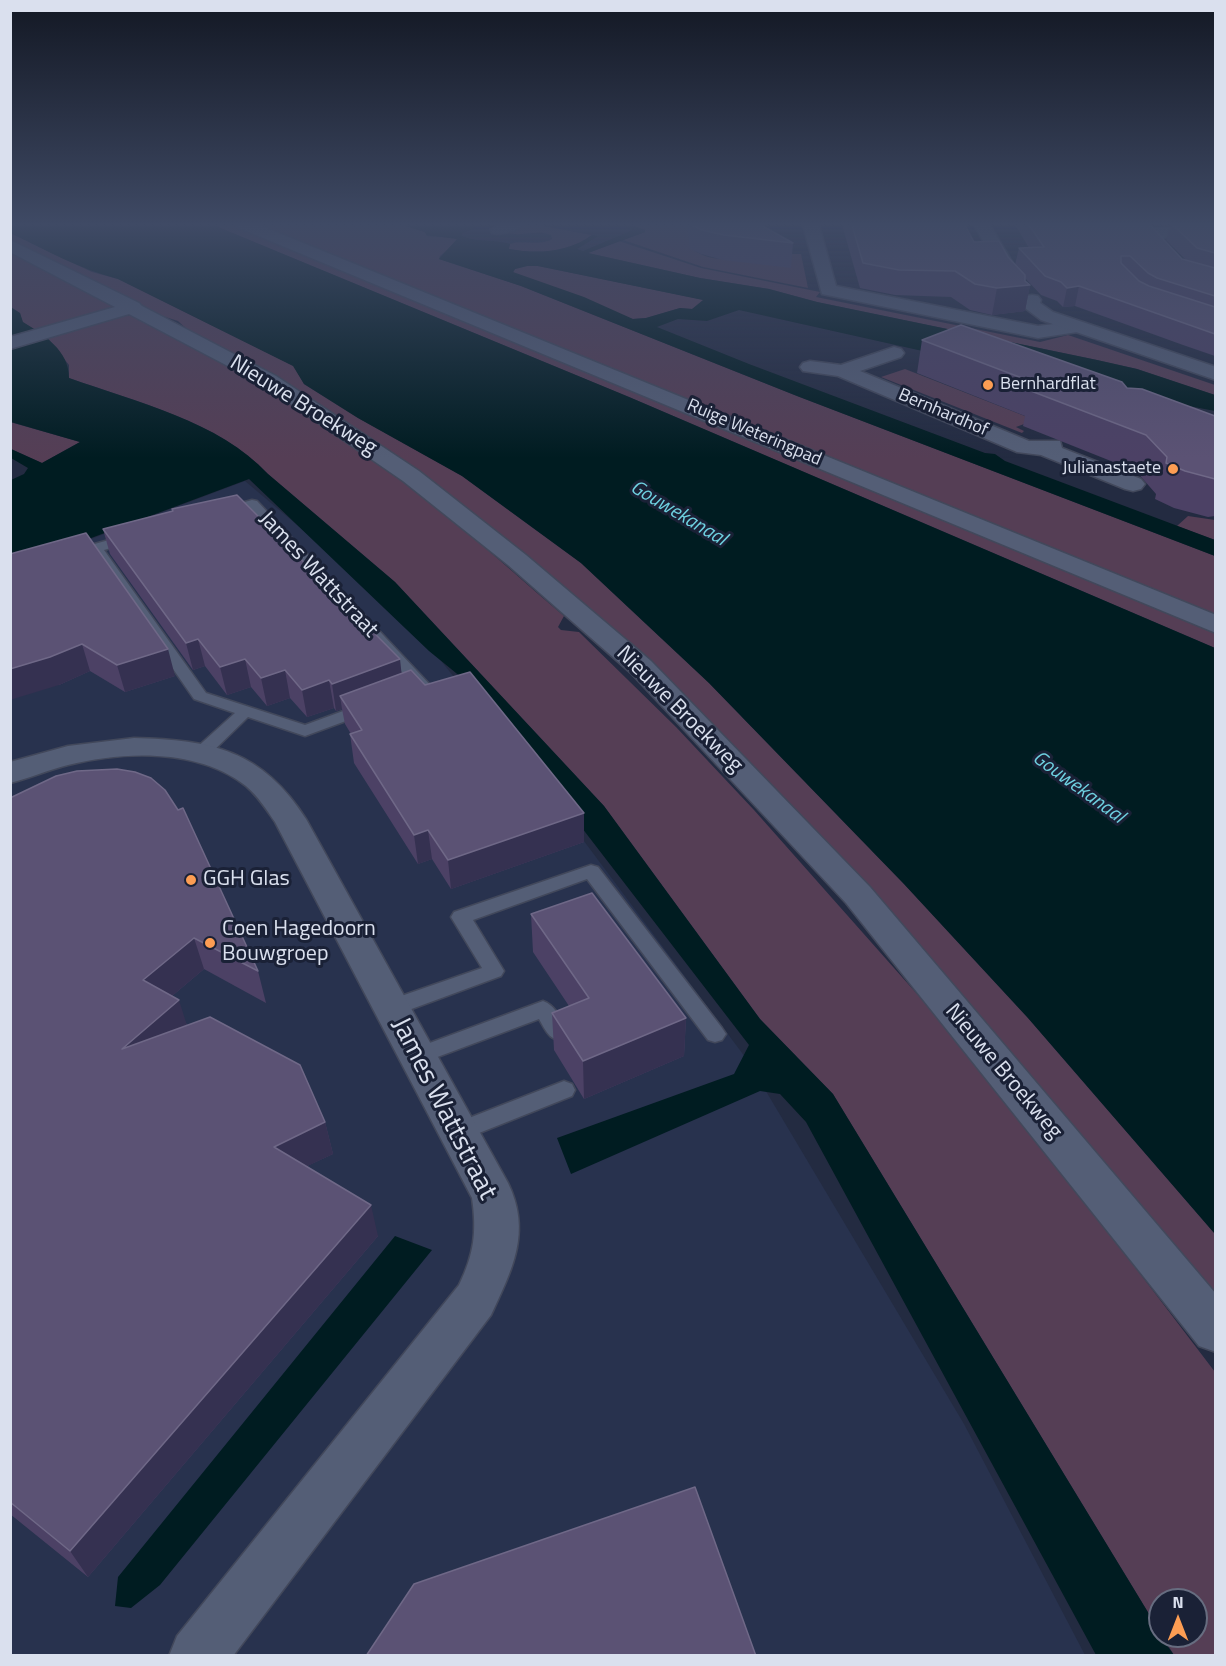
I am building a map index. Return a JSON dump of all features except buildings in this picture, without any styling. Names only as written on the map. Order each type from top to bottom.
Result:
[{"type":"street","name":"Nieuwe Broekweg","points":[[110,303],[269,380],[411,476],[517,560],[641,667],[858,895],[1215,1330]]},
{"type":"street","name":"Ruige Weteringpad","points":[[436,303],[1215,626]]},
{"type":"street","points":[[892,303],[1038,332],[1070,323]]},
{"type":"street","points":[[1031,303],[1030,305],[1047,316],[1215,374]]},
{"type":"street","points":[[10,343],[122,310]]},
{"type":"street","name":"Bernhardhof","points":[[842,371],[894,353]]},
{"type":"street","name":"Bernhardhof","points":[[810,368],[842,371],[1025,447],[1049,448],[1133,484]]},
{"type":"street","name":"James Wattstraat","points":[[10,774],[55,758],[93,750],[128,747],[168,749],[200,754],[238,768],[254,777],[273,795],[290,819],[416,1057],[493,1196],[498,1224],[493,1262],[475,1300],[197,1656]]},
{"type":"lane","name":"James Wattstraat","points":[[252,504],[424,687],[305,731],[246,711],[200,696],[96,548],[252,504]]},
{"type":"lane","points":[[200,754],[246,711]]},
{"type":"lane","points":[[391,1008],[494,971],[461,918],[591,871],[714,1034]]},
{"type":"lane","points":[[416,1057],[543,1009],[558,1032]]},
{"type":"lane","points":[[459,1132],[564,1090]]},
{"type":"shaded area","points":[[11,303],[114,304],[111,309],[37,331],[22,322],[20,313],[11,307]]},
{"type":"shaded area","points":[[132,303],[166,303],[294,366],[304,384],[358,418],[462,476],[581,563],[709,683],[904,884],[1028,1018],[1215,1234],[1215,1317],[635,664],[285,382],[189,331],[178,321],[153,313]]},
{"type":"shaded area","points":[[401,303],[563,303],[797,396],[1215,556],[1215,648],[629,397]]},
{"type":"shaded area","points":[[590,303],[702,303],[692,309],[680,308],[646,318],[632,319]]},
{"type":"shaded area","points":[[821,303],[845,303],[1040,342],[1068,335],[1215,385],[1215,395],[1137,369]]},
{"type":"shaded area","points":[[120,315],[137,316],[249,376],[331,426],[411,485],[564,616],[558,627],[561,630],[579,632],[676,727],[754,810],[933,1012],[1010,1103],[1215,1372],[1215,1655],[1174,1655],[1170,1648],[1208,1648],[1208,1588],[1148,1588],[1148,1612],[833,1094],[760,1019],[604,806],[395,582],[248,456],[226,440],[175,415],[69,378],[69,365],[47,337]]},
{"type":"shaded area","points":[[905,369],[1035,420],[1016,427],[1024,431],[1022,433],[881,377]]},
{"type":"shaded area","points":[[10,422],[80,442],[42,463],[11,449]]},
{"type":"shaded area","points":[[245,481],[406,617],[569,821],[748,1061],[964,1424],[1085,1655],[11,1656],[11,569]]},
{"type":"shaded area","points":[[1188,516],[1215,520],[1215,540],[1177,526]]},
{"type":"water","name":"Gouwekanaal","points":[[166,303],[401,303],[629,397],[1215,648],[1215,1234],[1028,1018],[904,884],[709,683],[581,563],[462,476],[358,418],[304,384],[293,366]]},
{"type":"water","points":[[563,303],[597,303],[633,319],[646,318],[680,308],[692,309],[700,303],[821,303],[1137,369],[1215,395],[1215,411],[918,350],[739,310],[707,321],[678,319],[657,327],[985,453],[995,454],[1005,461],[1215,540],[1215,556],[797,396]]},
{"type":"water","points":[[10,307],[20,313],[23,322],[47,338],[60,351],[68,368],[69,378],[175,415],[226,440],[248,456],[395,582],[604,806],[760,1019],[833,1094],[1148,1612],[1148,1648],[1169,1648],[1174,1655],[1096,1655],[806,1122],[780,1094],[760,1091],[571,1174],[557,1138],[734,1074],[749,1045],[562,802],[483,695],[429,651],[249,479],[11,568],[11,480],[24,474],[28,468],[11,458],[11,449],[42,463],[80,442],[11,422]]},
{"type":"water","points":[[395,1236],[432,1250],[160,1585],[131,1608],[115,1606],[118,1577]]},
{"type":"place","name":"Bernhardflat","points":[[988,385]]},
{"type":"place","name":"Julianastaete","points":[[1173,469]]},
{"type":"place","name":"GGH Glas","points":[[191,880]]},
{"type":"place","name":"Coen Hagedoorn Bouwgroep","points":[[210,943]]}]
